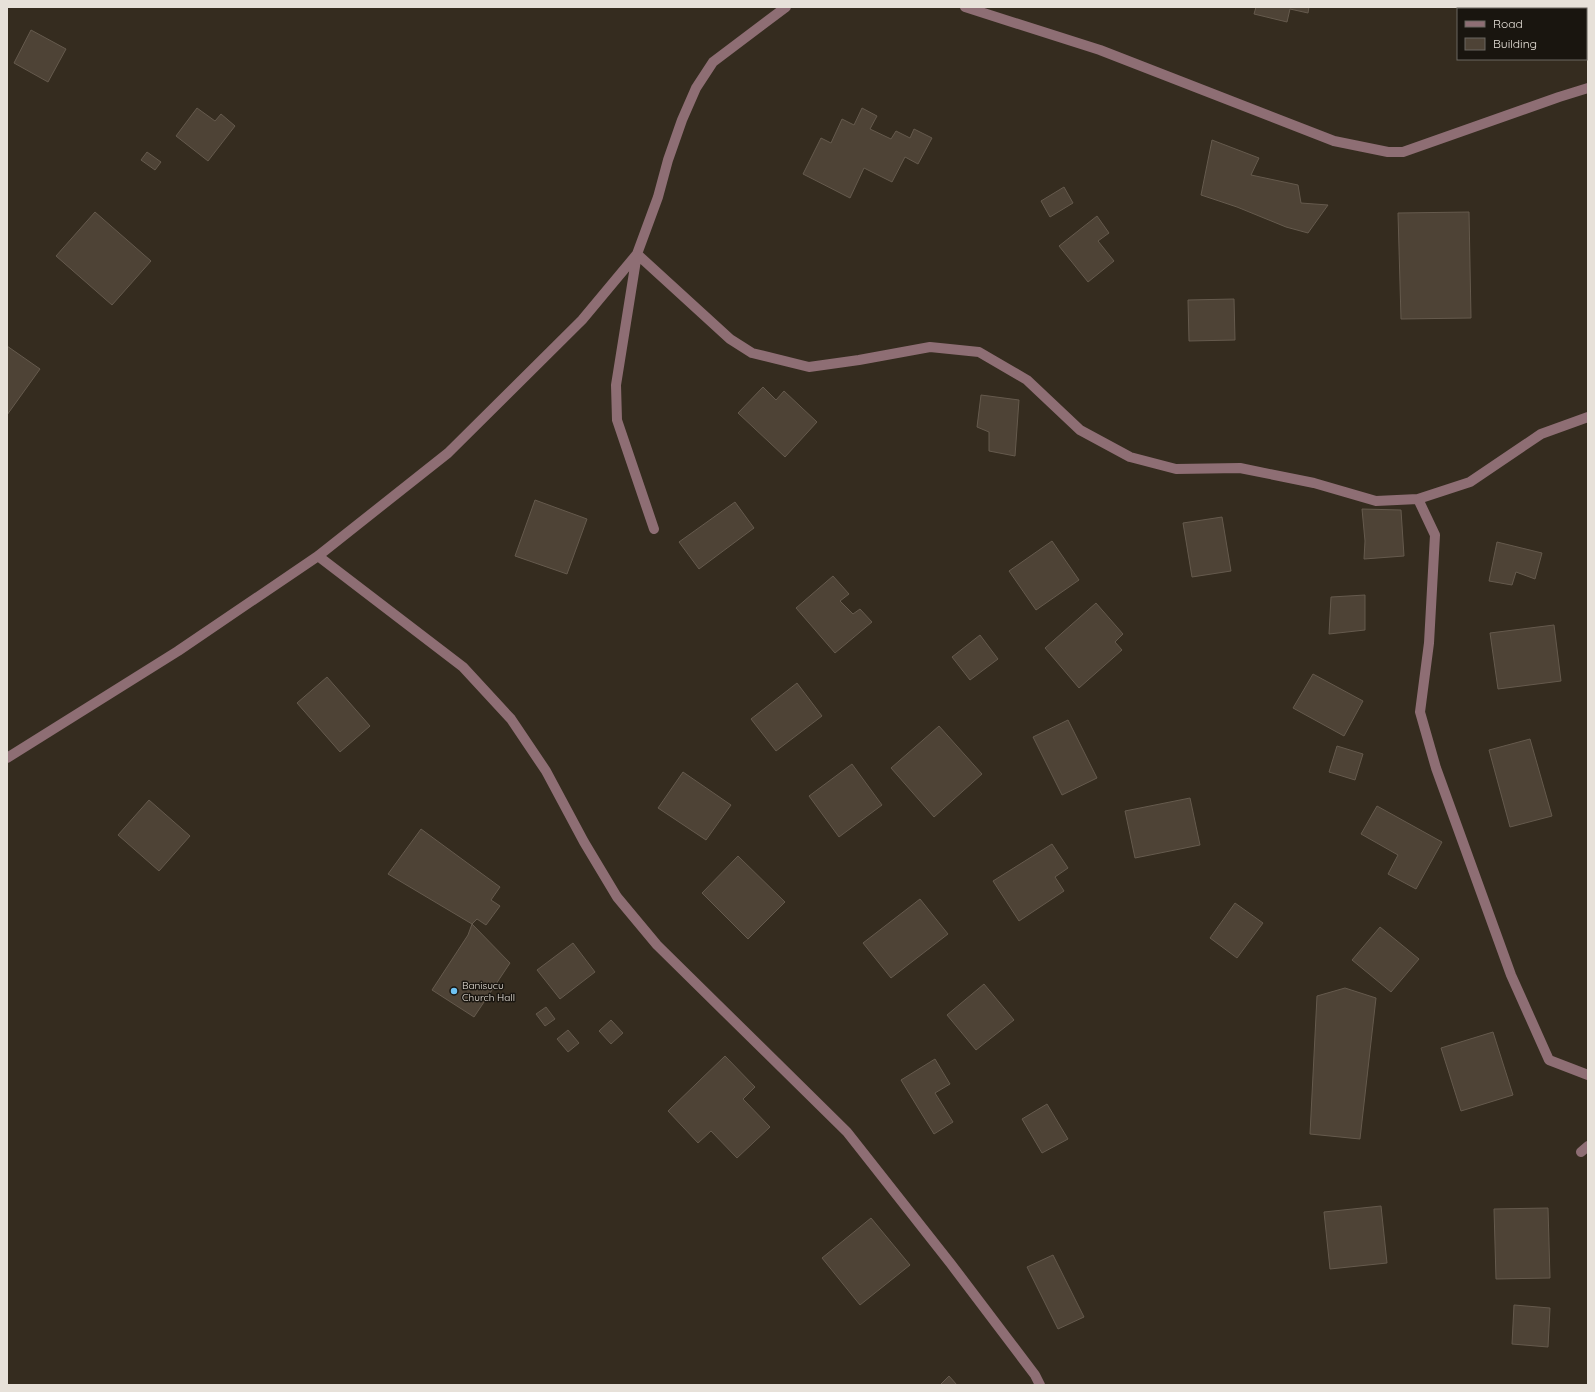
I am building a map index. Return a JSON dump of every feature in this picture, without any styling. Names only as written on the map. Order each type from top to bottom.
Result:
[{"type":"street","points":[[654,529],[617,420],[616,385],[638,254],[658,197],[668,160],[682,120],[696,88],[713,62],[786,7]]},
{"type":"street","points":[[965,7],[1100,50],[1334,141],[1388,152],[1402,152],[1588,88]]},
{"type":"street","points":[[638,254],[730,340],[752,353],[809,366],[860,360],[930,347],[979,352],[1027,380],[1080,430],[1130,457],[1176,469],[1240,468],[1314,483],[1376,501],[1418,499],[1470,482],[1541,434],[1588,417]]},
{"type":"street","points":[[7,758],[178,651],[318,556],[448,453],[582,320],[638,254]]},
{"type":"street","points":[[1418,499],[1435,535],[1429,643],[1420,712],[1436,768],[1511,974],[1548,1060],[1588,1075]]},
{"type":"street","points":[[318,556],[463,667],[511,719],[546,771],[584,842],[617,897],[657,945],[847,1132],[951,1264],[1035,1376],[1040,1385]]},
{"type":"building","points":[[1256,7],[1309,7],[1308,13],[1290,9],[1287,22],[1254,14]]},
{"type":"building","points":[[1514,7],[1554,7],[1554,8]]},
{"type":"building","points":[[31,30],[66,49],[48,82],[14,63]]},
{"type":"building","points":[[197,108],[215,121],[221,114],[235,126],[208,161],[176,136]]},
{"type":"building","points":[[862,108],[877,116],[870,129],[891,139],[896,131],[910,138],[914,129],[932,138],[918,164],[905,157],[892,182],[864,168],[850,198],[803,174],[821,138],[831,143],[842,119],[854,125]]},
{"type":"building","points":[[1212,140],[1259,158],[1251,175],[1298,185],[1301,203],[1328,205],[1308,233],[1286,227],[1237,207],[1201,195]]},
{"type":"building","points":[[147,152],[161,162],[155,170],[141,160]]},
{"type":"building","points":[[1064,187],[1073,203],[1050,217],[1041,201]]},
{"type":"building","points":[[95,212],[151,261],[112,305],[56,256]]},
{"type":"building","points":[[1469,212],[1471,318],[1401,319],[1398,213]]},
{"type":"building","points":[[1097,216],[1109,233],[1098,241],[1114,261],[1088,282],[1059,246]]},
{"type":"building","points":[[1234,299],[1235,340],[1189,341],[1188,300]]},
{"type":"building","points":[[7,346],[40,369],[7,415]]},
{"type":"building","points":[[763,387],[776,400],[784,391],[817,422],[785,457],[738,413]]},
{"type":"building","points":[[981,395],[1019,400],[1015,456],[989,451],[989,432],[977,427]]},
{"type":"building","points":[[535,500],[587,519],[567,574],[515,556]]},
{"type":"building","points":[[735,502],[754,528],[699,569],[679,542]]},
{"type":"building","points":[[1362,509],[1401,510],[1404,556],[1364,559],[1365,541]]},
{"type":"building","points":[[1222,517],[1231,571],[1192,577],[1183,523]]},
{"type":"building","points":[[1052,541],[1079,580],[1036,610],[1009,571]]},
{"type":"building","points":[[1497,542],[1542,553],[1535,579],[1516,572],[1512,585],[1489,581]]},
{"type":"building","points":[[833,576],[849,594],[840,601],[853,614],[860,609],[872,622],[835,653],[796,608]]},
{"type":"building","points":[[1365,595],[1365,630],[1329,634],[1331,597]]},
{"type":"building","points":[[1096,603],[1123,634],[1115,642],[1122,650],[1079,688],[1045,648]]},
{"type":"building","points":[[1554,625],[1561,681],[1498,689],[1490,633]]},
{"type":"building","points":[[980,635],[998,659],[970,680],[952,657]]},
{"type":"building","points":[[1313,674],[1363,701],[1344,736],[1293,708]]},
{"type":"building","points":[[327,677],[370,726],[340,752],[297,703]]},
{"type":"building","points":[[797,683],[822,716],[776,751],[751,719]]},
{"type":"building","points":[[1068,720],[1097,778],[1062,795],[1033,737]]},
{"type":"building","points":[[939,726],[982,774],[934,817],[891,768]]},
{"type":"building","points":[[1530,739],[1552,816],[1510,827],[1489,750]]},
{"type":"building","points":[[1337,746],[1363,754],[1355,780],[1329,772]]},
{"type":"building","points":[[852,764],[882,805],[839,837],[809,796]]},
{"type":"building","points":[[683,772],[731,805],[706,840],[658,808]]},
{"type":"building","points":[[1190,798],[1200,845],[1135,858],[1125,811]]},
{"type":"building","points":[[149,800],[190,836],[159,871],[118,835]]},
{"type":"building","points":[[1377,806],[1442,842],[1416,889],[1388,874],[1398,855],[1361,834]]},
{"type":"building","points":[[421,829],[500,887],[491,900],[500,906],[486,925],[477,919],[472,924],[388,874]]},
{"type":"building","points":[[1052,844],[1068,868],[1055,877],[1064,891],[1019,921],[993,881]]},
{"type":"building","points":[[738,856],[785,902],[748,939],[702,893]]},
{"type":"building","points":[[920,899],[948,934],[891,978],[863,943]]},
{"type":"building","points":[[1235,903],[1263,923],[1237,958],[1210,938]]},
{"type":"building","points":[[472,924],[510,963],[474,1017],[432,990],[468,935]]},
{"type":"building","points":[[1380,927],[1419,959],[1391,992],[1352,960]]},
{"type":"building","points":[[573,943],[595,972],[560,999],[537,970]]},
{"type":"building","points":[[984,984],[1014,1020],[976,1050],[947,1015]]},
{"type":"building","points":[[1345,988],[1376,998],[1360,1139],[1310,1134],[1317,996]]},
{"type":"building","points":[[546,1007],[555,1019],[545,1026],[536,1014]]},
{"type":"building","points":[[611,1020],[623,1033],[611,1044],[599,1031]]},
{"type":"building","points":[[568,1030],[579,1043],[568,1052],[557,1039]]},
{"type":"building","points":[[1493,1032],[1513,1095],[1461,1111],[1441,1048]]},
{"type":"building","points":[[725,1056],[755,1087],[743,1099],[770,1127],[737,1158],[711,1131],[698,1143],[668,1111]]},
{"type":"building","points":[[935,1059],[950,1084],[935,1093],[953,1122],[934,1134],[901,1080]]},
{"type":"building","points":[[1047,1104],[1068,1139],[1042,1153],[1022,1119]]},
{"type":"building","points":[[1381,1206],[1387,1263],[1330,1269],[1324,1212]]},
{"type":"building","points":[[1548,1208],[1550,1278],[1496,1279],[1494,1209]]},
{"type":"building","points":[[871,1218],[910,1265],[860,1305],[822,1258]]},
{"type":"building","points":[[1053,1255],[1084,1317],[1058,1329],[1027,1267]]},
{"type":"building","points":[[1514,1305],[1550,1308],[1548,1347],[1512,1344]]},
{"type":"building","points":[[949,1376],[957,1385],[940,1385]]},
{"type":"place","name":"Banisucu Church Hall","points":[[454,991]]}]
